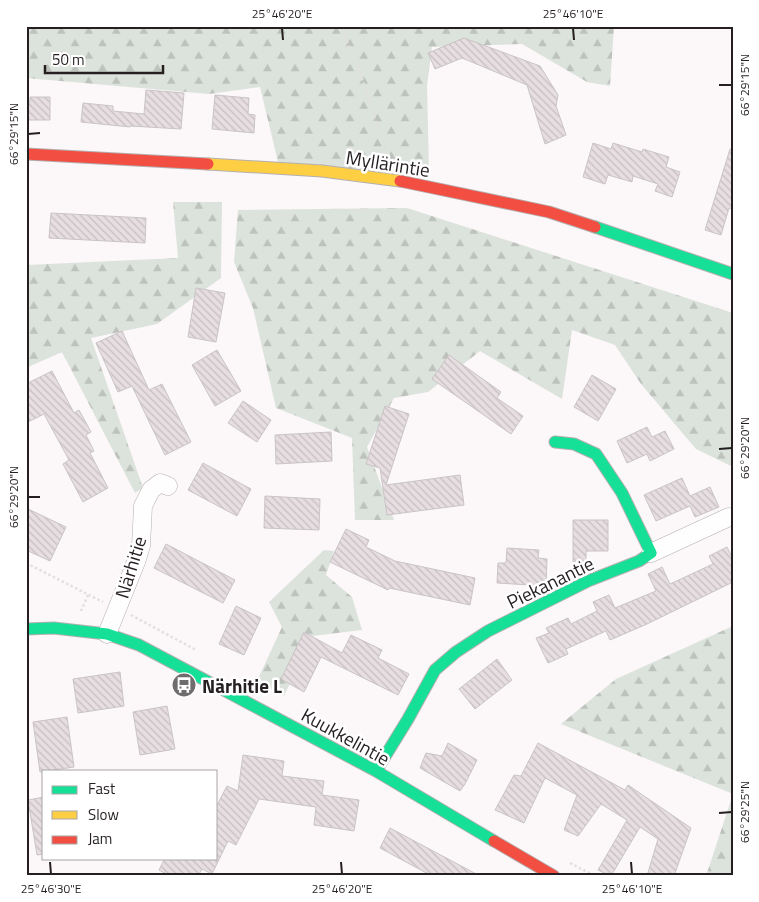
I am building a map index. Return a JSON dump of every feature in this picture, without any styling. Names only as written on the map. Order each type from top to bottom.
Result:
[{"type":"street","name":"Myllärintie","points":[[26,154],[322,171],[391,179],[549,212],[733,274]]},
{"type":"street","points":[[555,442],[574,444],[596,454],[622,493],[650,554],[729,517]]},
{"type":"street","name":"Närhitie","points":[[107,634],[141,546],[143,506],[151,490],[160,483],[168,486]]},
{"type":"street","name":"Piekanantie","points":[[376,772],[435,670],[456,652],[488,631],[588,581],[639,561],[650,554]]},
{"type":"street","name":"Kuukkelintie","points":[[26,630],[54,628],[107,634],[139,645],[376,772],[554,876]]},
{"type":"path","points":[[346,26],[346,40],[359,69],[386,152],[391,179]]},
{"type":"path","points":[[81,611],[88,595]]},
{"type":"green space","points":[[26,26],[614,26],[610,86],[587,82],[522,44],[432,47],[427,86],[429,173],[279,166],[260,87],[209,94],[26,78]]},
{"type":"green space","points":[[173,202],[222,202],[221,278],[157,324],[91,338],[143,488],[135,493],[62,352],[26,368],[26,265],[178,258]]},
{"type":"green space","points":[[407,208],[733,313],[733,467],[696,449],[641,384],[615,345],[572,330],[562,399],[480,351],[428,392],[394,398],[367,447],[394,520],[355,520],[352,438],[276,408],[253,308],[234,262],[238,210]]},
{"type":"green space","points":[[324,550],[334,551],[326,575],[352,597],[362,630],[312,636],[284,696],[257,681],[282,627],[269,602]]},
{"type":"green space","points":[[733,626],[733,794],[561,724],[616,679]]},
{"type":"green space","points":[[733,794],[733,876],[706,876]]},
{"type":"building","points":[[464,38],[540,66],[558,95],[556,106],[566,135],[545,144],[527,85],[462,58],[435,69],[428,53]]},
{"type":"building","points":[[146,90],[184,93],[181,129],[130,127],[81,122],[83,103],[113,106],[113,111],[144,114]]},
{"type":"building","points":[[215,95],[249,98],[248,114],[255,115],[254,133],[212,129]]},
{"type":"building","points":[[30,97],[50,97],[50,120],[26,120],[26,102],[30,102]]},
{"type":"building","points":[[593,143],[611,149],[613,143],[642,152],[643,149],[669,157],[666,167],[680,172],[672,197],[655,191],[658,184],[633,176],[632,182],[608,175],[605,184],[583,177]]},
{"type":"building","points":[[730,149],[733,149],[733,209],[729,208],[721,235],[705,230]]},
{"type":"building","points":[[51,213],[146,218],[145,243],[49,238]]},
{"type":"building","points":[[196,288],[225,293],[216,342],[188,337]]},
{"type":"building","points":[[122,331],[149,390],[162,384],[191,442],[165,455],[132,386],[118,392],[96,343]]},
{"type":"building","points":[[217,350],[241,391],[215,406],[192,365]]},
{"type":"building","points":[[449,355],[501,392],[497,398],[523,416],[511,434],[432,379]]},
{"type":"building","points":[[52,371],[74,413],[79,410],[91,432],[86,435],[94,451],[90,453],[108,488],[83,502],[63,464],[69,460],[44,414],[26,423],[26,384]]},
{"type":"building","points":[[592,375],[616,389],[598,421],[574,407]]},
{"type":"building","points":[[243,401],[271,420],[257,442],[228,423]]},
{"type":"building","points":[[385,406],[409,414],[386,485],[460,475],[464,505],[387,515],[380,468],[366,464]]},
{"type":"building","points":[[647,427],[652,437],[665,431],[674,449],[650,461],[647,454],[627,463],[617,441]]},
{"type":"building","points":[[331,432],[332,461],[276,464],[275,435]]},
{"type":"building","points":[[203,463],[251,489],[237,516],[188,490]]},
{"type":"building","points":[[682,478],[690,496],[710,487],[719,507],[695,517],[690,506],[656,521],[644,495]]},
{"type":"building","points":[[265,496],[320,499],[319,530],[264,528]]},
{"type":"building","points":[[26,508],[66,527],[50,561],[26,550]]},
{"type":"building","points":[[573,520],[608,520],[608,551],[586,551],[586,562],[573,562]]},
{"type":"building","points":[[346,529],[369,540],[366,547],[395,561],[475,578],[470,605],[389,588],[388,590],[330,562]]},
{"type":"building","points":[[166,544],[235,580],[223,603],[154,568]]},
{"type":"building","points":[[727,547],[733,559],[733,582],[610,640],[606,631],[566,649],[568,654],[548,663],[536,638],[549,633],[546,628],[568,618],[571,624],[597,611],[593,602],[609,595],[615,608],[656,591],[648,574],[662,567],[670,584],[713,564],[709,556]]},
{"type":"building","points":[[507,548],[539,550],[538,558],[547,559],[546,586],[497,583],[498,563],[506,563]]},
{"type":"building","points":[[236,606],[261,618],[244,655],[219,644]]},
{"type":"building","points":[[304,632],[342,653],[351,635],[382,650],[378,658],[409,674],[398,695],[321,657],[304,692],[281,679]]},
{"type":"building","points":[[497,659],[512,680],[475,709],[459,689]]},
{"type":"building","points":[[120,672],[124,706],[78,713],[73,679]]},
{"type":"building","points":[[167,706],[175,749],[140,755],[133,712]]},
{"type":"building","points":[[67,717],[74,767],[42,770],[40,772],[33,722]]},
{"type":"building","points":[[448,743],[477,760],[460,791],[420,768],[426,753],[442,756]]},
{"type":"building","points":[[538,743],[625,790],[628,785],[691,828],[674,876],[647,876],[658,839],[640,827],[611,876],[598,870],[627,820],[601,804],[578,836],[564,830],[577,795],[545,778],[524,823],[495,810],[514,775],[521,776]]},
{"type":"building","points":[[243,755],[284,761],[282,776],[324,781],[322,795],[359,800],[354,831],[314,825],[316,807],[259,799],[236,845],[228,841],[212,874],[202,869],[198,876],[170,876],[159,870],[164,860],[218,860],[218,803],[227,786],[238,791]]},
{"type":"building","points":[[42,797],[42,854],[37,855],[28,800]]},
{"type":"building","points":[[390,828],[480,876],[432,876],[380,848]]},
{"type":"traffic: fast","points":[[595,227],[733,274]]},
{"type":"traffic: fast","points":[[376,771],[435,670],[456,652],[488,631],[588,581],[639,561],[651,553],[622,493],[596,454],[574,444],[555,442]]},
{"type":"traffic: fast","points":[[26,629],[54,628],[107,634],[139,645],[376,771],[494,841]]},
{"type":"traffic: slow","points":[[208,164],[322,171],[400,181]]},
{"type":"traffic: jam","points":[[26,154],[208,164]]},
{"type":"traffic: jam","points":[[400,181],[549,212],[595,227]]},
{"type":"traffic: jam","points":[[494,841],[554,876]]},
{"type":"place","name":"Närhitie L","points":[[184,685]]}]
